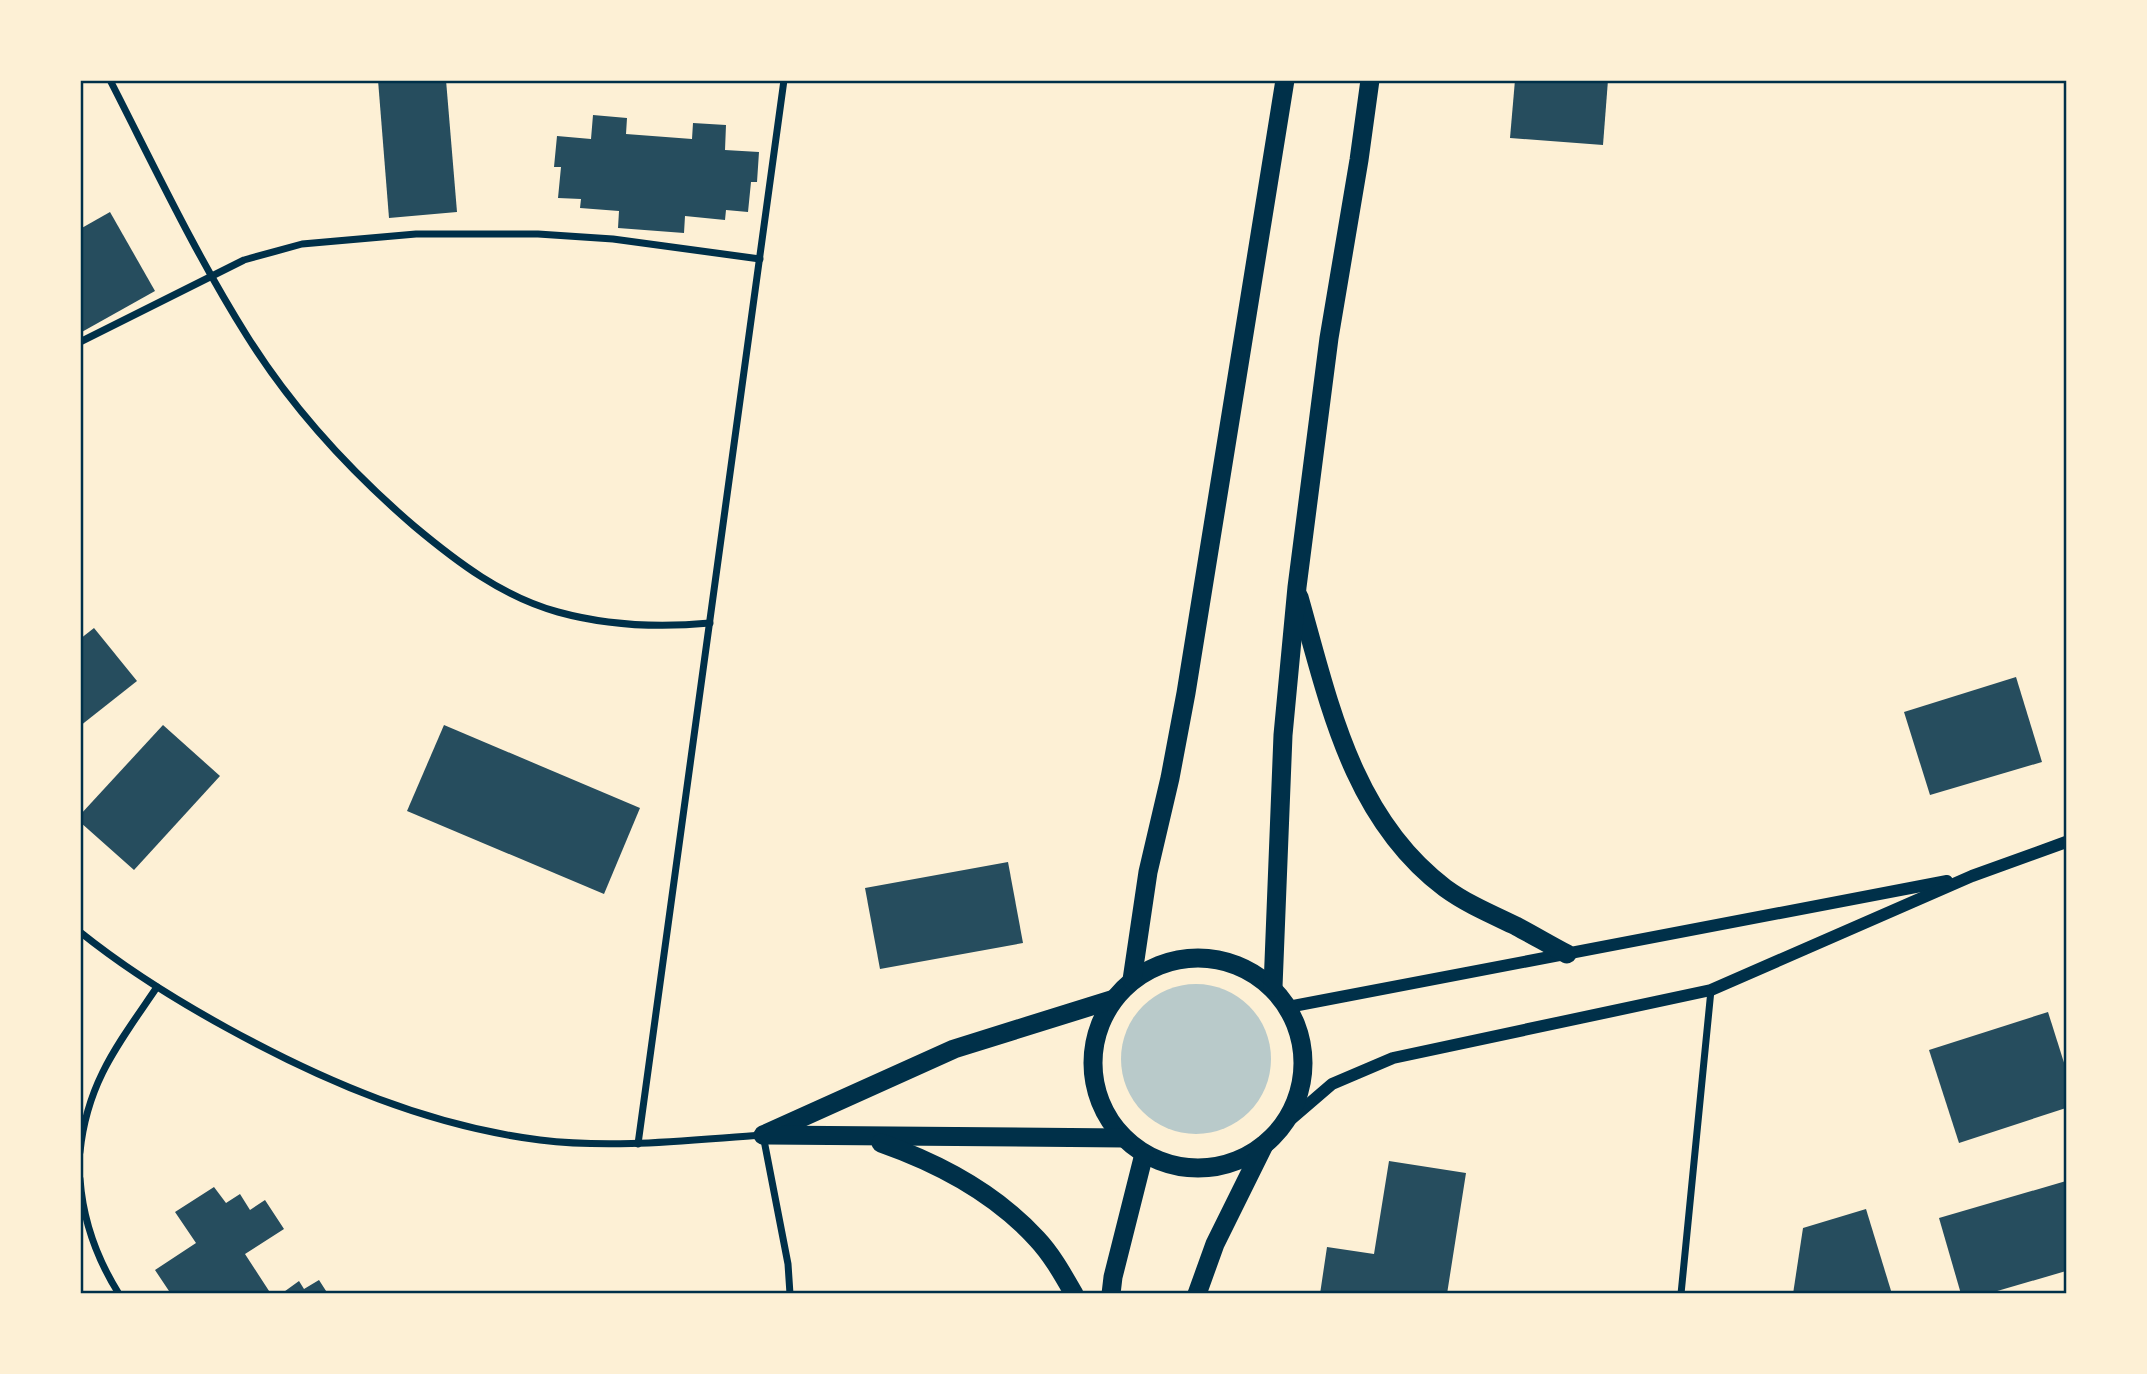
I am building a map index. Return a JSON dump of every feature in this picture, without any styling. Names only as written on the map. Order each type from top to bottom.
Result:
[{"type":"highway","points":[[1132,980],[1148,872],[1186,693],[1285,80]]},
{"type":"highway","points":[[1273,987],[1283,735],[1297,587],[1329,338],[1370,80]]},
{"type":"highway","points":[[1297,587],[1338,731],[1366,794],[1391,834],[1415,861],[1445,888],[1479,909],[1567,954]]},
{"type":"highway","points":[[1197,1293],[1215,1244],[1265,1145],[1282,1127],[1295,1105],[1303,1081],[1304,1055],[1299,1030],[1288,1007],[1273,987],[1252,972],[1229,962],[1204,957],[1178,959],[1154,967],[1132,980],[1114,999],[1101,1020],[1094,1045],[1093,1070],[1098,1095],[1108,1118],[1124,1138],[1144,1154],[1193,1168],[1219,1166],[1242,1158],[1265,1145]]},
{"type":"highway","points":[[763,1135],[954,1049],[1114,999]]},
{"type":"highway","points":[[763,1135],[1124,1138]]},
{"type":"highway","points":[[863,1137],[929,1162],[990,1198],[1037,1239],[1074,1293]]},
{"type":"highway","points":[[1111,1293],[1144,1154]]},
{"type":"street","points":[[110,80],[212,277],[248,338],[334,450],[382,498],[458,562],[486,580],[555,611],[592,621],[644,626],[710,623]]},
{"type":"street","points":[[638,1144],[784,80]]},
{"type":"street","points":[[80,342],[244,260],[302,244],[416,234],[538,234],[613,239],[760,258]]},
{"type":"street","points":[[1282,1127],[1332,1084],[1393,1058],[1711,990],[1972,876],[2067,842]]},
{"type":"street","points":[[1288,1007],[1972,876]]},
{"type":"street","points":[[80,933],[157,987],[263,1048],[337,1082],[413,1112],[540,1140],[638,1144],[763,1135],[788,1264],[790,1293]]},
{"type":"street","points":[[80,1152],[92,1094],[106,1062],[157,987]]},
{"type":"street","points":[[1681,1293],[1711,990]]},
{"type":"street","points":[[80,1179],[88,1227],[119,1293]]},
{"type":"shaded area","points":[[1196,984],[1225,989],[1249,1006],[1266,1030],[1271,1059],[1266,1088],[1249,1112],[1225,1129],[1196,1134],[1167,1129],[1143,1112],[1126,1088],[1121,1059],[1126,1030],[1143,1006],[1167,989]]},
{"type":"building","points":[[378,80],[446,80],[457,212],[389,218]]},
{"type":"building","points":[[1515,80],[1608,80],[1603,145],[1510,138]]},
{"type":"building","points":[[593,115],[627,118],[626,134],[692,139],[693,123],[726,125],[725,150],[759,152],[757,182],[751,182],[748,212],[726,210],[725,220],[685,216],[684,233],[618,228],[619,211],[580,208],[581,199],[558,198],[561,167],[554,167],[557,136],[591,139]]},
{"type":"building","points":[[110,212],[155,291],[80,333],[80,229]]},
{"type":"building","points":[[94,628],[137,681],[80,726],[80,639]]},
{"type":"building","points":[[2016,677],[2042,762],[1930,795],[1904,712]]},
{"type":"building","points":[[163,725],[220,776],[134,870],[80,822],[80,815]]},
{"type":"building","points":[[444,725],[640,808],[604,894],[407,811]]},
{"type":"building","points":[[1008,862],[1023,943],[880,969],[865,888]]},
{"type":"building","points":[[2048,1012],[2066,1069],[2066,1108],[1959,1143],[1929,1050]]},
{"type":"building","points":[[1389,1161],[1466,1173],[1447,1294],[1320,1294],[1327,1247],[1374,1254]]},
{"type":"building","points":[[2066,1181],[2066,1271],[1987,1294],[1961,1294],[1939,1218]]},
{"type":"building","points":[[214,1187],[226,1203],[240,1194],[250,1210],[265,1200],[284,1229],[245,1254],[271,1294],[171,1294],[155,1270],[196,1243],[175,1212]]},
{"type":"building","points":[[1866,1209],[1892,1294],[1793,1294],[1803,1228]]},
{"type":"building","points":[[319,1280],[328,1294],[281,1294],[299,1281],[304,1289]]}]
